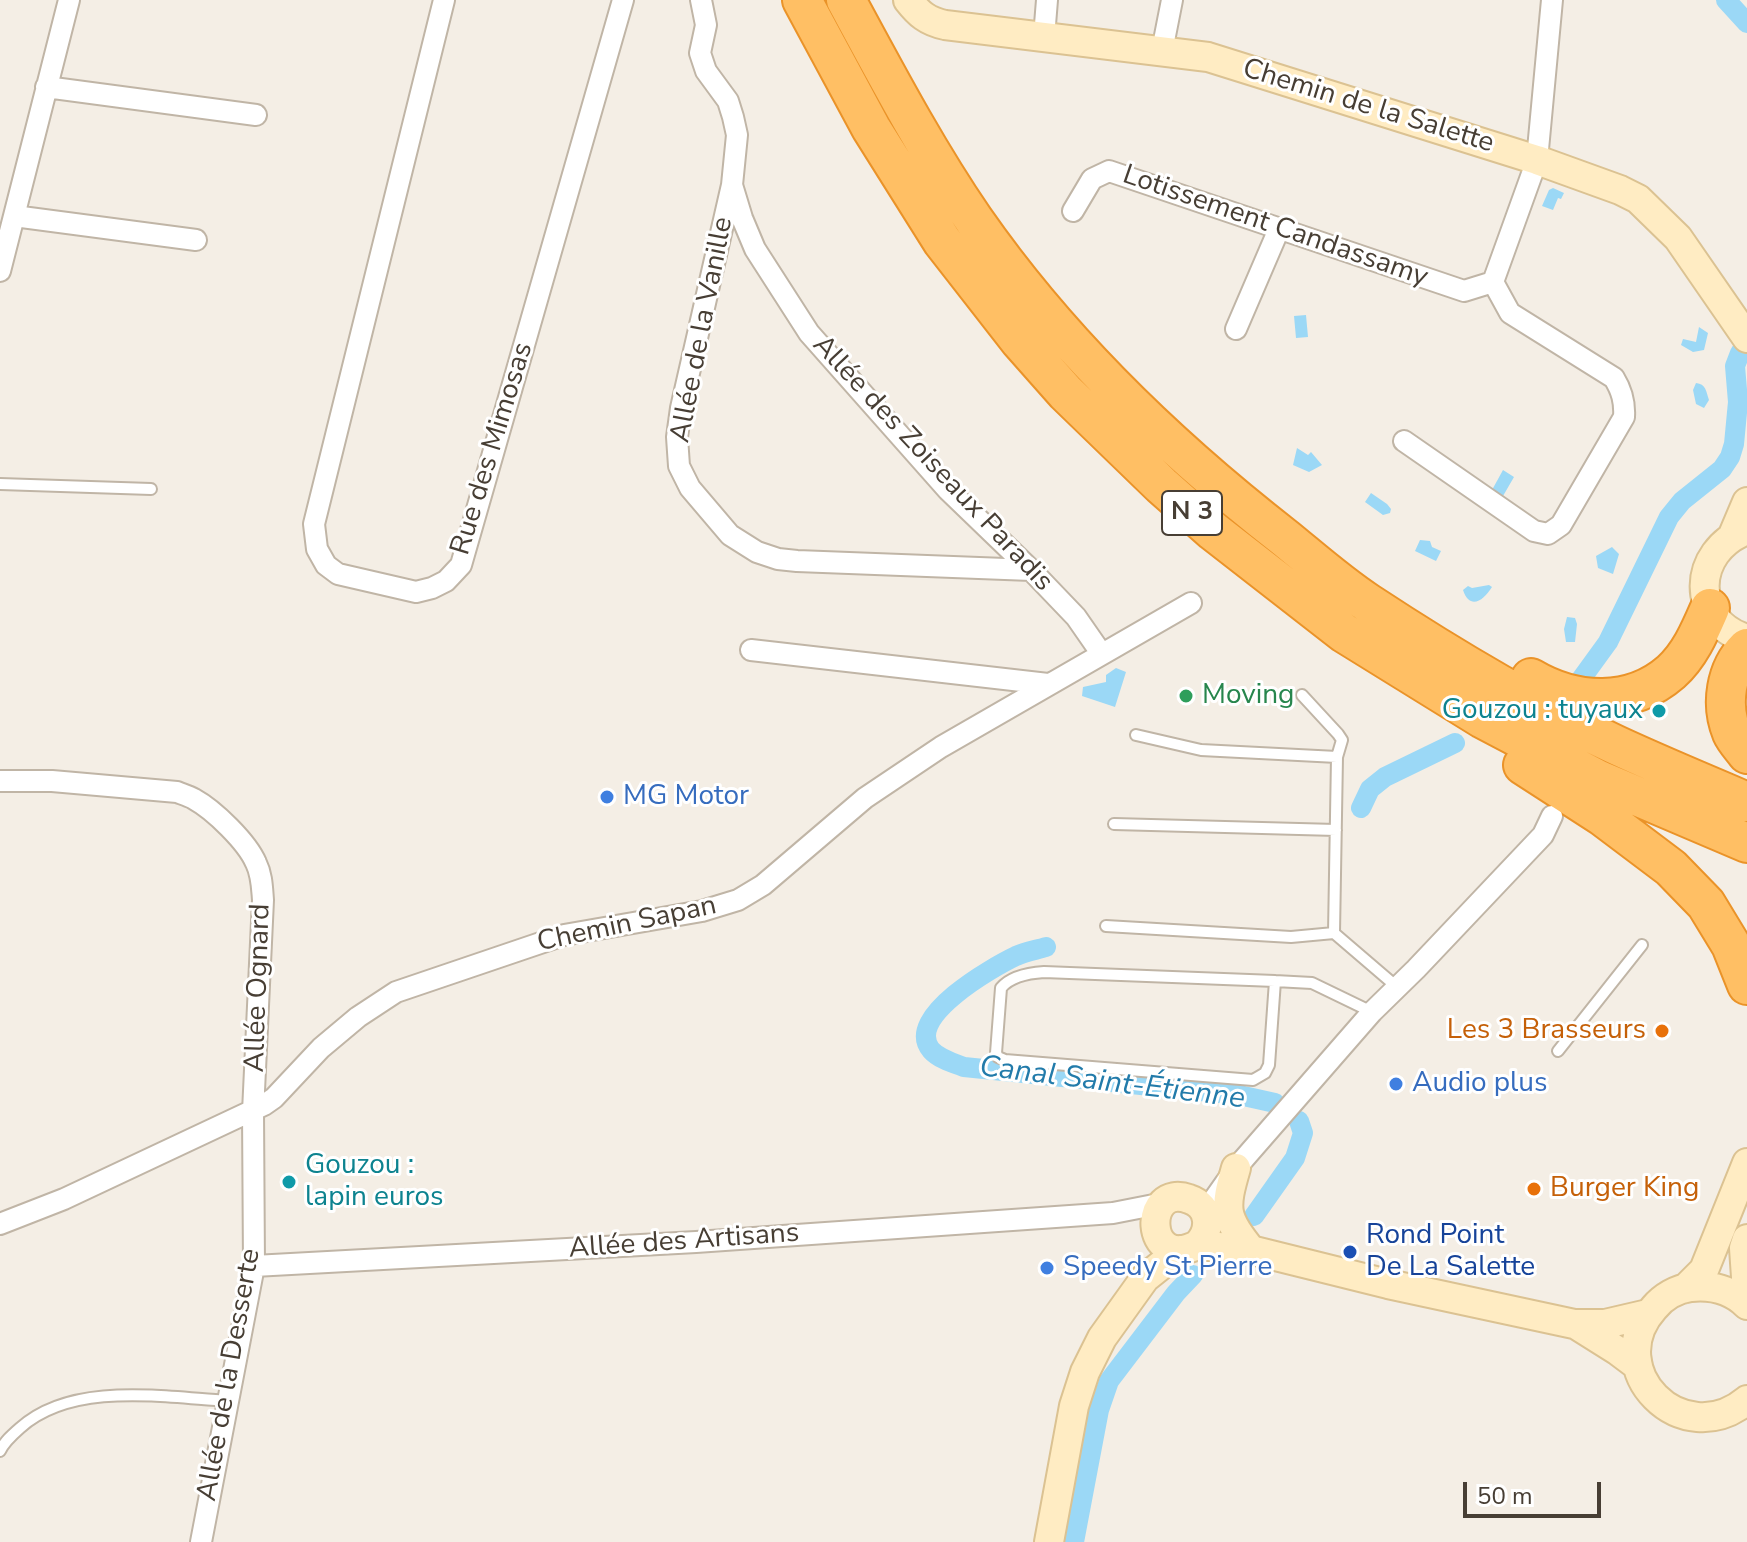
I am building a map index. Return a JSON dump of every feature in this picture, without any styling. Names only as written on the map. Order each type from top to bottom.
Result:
[{"type":"highway","name":"N 3","points":[[802,0],[871,128],[942,241],[1020,341],[1066,393],[1161,485],[1213,531],[1344,633],[1483,719],[1599,780],[1747,843]]},
{"type":"highway","name":"N 3","points":[[846,0],[905,109],[974,219],[1049,316],[1140,413],[1237,501],[1366,602],[1502,685],[1616,745],[1747,802]]},
{"type":"highway","points":[[1140,413],[1370,579],[1537,681],[1566,693],[1590,698],[1613,698],[1633,694],[1654,684],[1671,672],[1685,656],[1710,608]]},
{"type":"highway","points":[[1344,633],[1496,748],[1602,816],[1671,868],[1706,904],[1731,945],[1747,985]]},
{"type":"highway","points":[[1747,648],[1736,659],[1726,684],[1727,712],[1732,733],[1747,754]]},
{"type":"street","points":[[0,271],[69,0]]},
{"type":"street","name":"Rue des Mimosas","points":[[444,0],[314,524],[317,549],[326,565],[338,574],[416,592],[446,581],[461,565],[623,0]]},
{"type":"street","name":"Allée des Zoiseaux Paradis","points":[[701,0],[706,25],[700,53],[706,71],[728,101],[737,135],[732,185],[755,249],[809,333],[948,490],[1076,617],[1101,653]]},
{"type":"street","points":[[1044,37],[1047,0]]},
{"type":"street","points":[[1404,441],[1534,531],[1548,534],[1561,525],[1624,417],[1621,389],[1614,378],[1510,313],[1493,282],[1537,160],[1552,0]]},
{"type":"street","points":[[1162,51],[1171,1]]},
{"type":"street","name":"Chemin de la Salette","points":[[912,6],[930,22],[945,25],[1208,57],[1537,160],[1620,190],[1638,199],[1678,238],[1747,338]]},
{"type":"street","points":[[46,87],[256,115]]},
{"type":"street","name":"Lotissement Candassamy","points":[[1073,211],[1092,179],[1109,171],[1464,291],[1493,282]]},
{"type":"street","name":"Allée de la Vanille","points":[[732,185],[681,408],[677,437],[679,466],[690,488],[730,535],[757,552],[778,559],[1031,570]]},
{"type":"street","points":[[14,216],[196,240]]},
{"type":"street","points":[[1236,329],[1279,229]]},
{"type":"street","points":[[1747,502],[1740,533],[1720,546],[1710,559],[1705,575],[1705,592],[1710,608],[1721,624],[1736,636],[1747,639]]},
{"type":"street","name":"Chemin Sapan","points":[[0,1224],[64,1199],[253,1112],[274,1098],[339,1032],[396,992],[564,935],[702,911],[738,900],[763,885],[865,798],[941,747],[1191,603]]},
{"type":"street","points":[[751,650],[1048,684]]},
{"type":"street","name":"Allée Ognard","points":[[0,781],[52,781],[177,792],[209,809],[247,848],[262,879],[263,900],[253,1112]]},
{"type":"street","points":[[1049,1542],[1074,1406],[1085,1372],[1102,1338],[1182,1224],[1236,1168],[1372,1012],[1543,835],[1552,816]]},
{"type":"street","name":"Allée de la Desserte","points":[[201,1542],[254,1266],[253,1112]]},
{"type":"street","points":[[1686,1288],[1704,1270],[1747,1163]]},
{"type":"street","points":[[1236,1168],[1228,1204],[1229,1219],[1251,1250]]},
{"type":"street","name":"Allée des Artisans","points":[[254,1266],[696,1242],[1113,1213],[1182,1224]]},
{"type":"street","points":[[1182,1224],[1251,1250],[1388,1284],[1574,1324],[1605,1324],[1648,1314]]},
{"type":"street","points":[[1747,1239],[1744,1248],[1747,1292]]},
{"type":"street","points":[[1747,1305],[1724,1290],[1705,1286],[1671,1293],[1648,1314],[1636,1348],[1645,1386],[1658,1402],[1676,1413],[1696,1418],[1717,1417],[1736,1410],[1747,1400]]},
{"type":"street","points":[[1574,1324],[1638,1366]]},
{"type":"lane","points":[[0,484],[151,489]]},
{"type":"lane","points":[[1302,695],[1342,740],[1337,757],[1334,933]]},
{"type":"lane","points":[[1136,735],[1201,750],[1337,757]]},
{"type":"lane","points":[[1114,824],[1336,830]]},
{"type":"lane","points":[[1106,926],[1291,937],[1334,933],[1397,987]]},
{"type":"lane","points":[[1558,1051],[1642,945]]},
{"type":"lane","points":[[1275,981],[1269,1065],[1265,1073],[1253,1080],[1005,1060],[996,1053],[1001,988],[1004,983],[1031,972],[1275,981],[1312,983],[1372,1012]]},
{"type":"lane","points":[[0,1451],[26,1422],[56,1405],[117,1395],[227,1401]]},
{"type":"water","points":[[1553,188],[1564,193],[1553,210],[1542,206]]},
{"type":"water","points":[[1306,315],[1308,337],[1296,338],[1294,316]]},
{"type":"water","points":[[1699,327],[1708,333],[1704,350],[1693,352],[1681,345],[1683,339],[1696,342]]},
{"type":"water","points":[[1696,383],[1704,386],[1709,400],[1704,408],[1696,404],[1693,390]]},
{"type":"water","points":[[1297,448],[1308,455],[1311,452],[1322,465],[1309,472],[1293,465]]},
{"type":"water","points":[[1503,470],[1514,477],[1503,496],[1492,490]]},
{"type":"water","points":[[1371,493],[1387,504],[1390,513],[1383,515],[1365,502]]},
{"type":"water","points":[[1420,540],[1430,541],[1432,547],[1441,551],[1436,561],[1415,551]]},
{"type":"water","points":[[1612,547],[1619,554],[1613,574],[1598,568],[1596,556]]},
{"type":"water","points":[[1468,586],[1492,587],[1489,592],[1473,602],[1463,590]]},
{"type":"water","points":[[1567,617],[1575,618],[1577,624],[1575,642],[1566,642],[1564,629]]},
{"type":"water","points":[[1116,668],[1126,672],[1115,707],[1082,696],[1083,687],[1106,682],[1106,675]]},
{"type":"waterway","name":"Canal Saint-Étienne","points":[[1726,0],[1747,23]]},
{"type":"waterway","name":"Canal Saint-Étienne","points":[[1579,682],[1608,642],[1669,517],[1682,501],[1722,469],[1730,457],[1738,402],[1735,366],[1740,353]]},
{"type":"waterway","name":"Canal Saint-Étienne","points":[[1361,808],[1370,789],[1385,777],[1455,743]]},
{"type":"waterway","name":"Canal Saint-Étienne","points":[[1046,947],[1005,962],[955,995],[930,1023],[926,1037],[931,1050],[964,1067],[1239,1095],[1275,1103]]},
{"type":"waterway","name":"Canal Saint-Étienne","points":[[1254,1216],[1295,1158],[1303,1133],[1299,1121]]},
{"type":"waterway","name":"Canal Saint-Étienne","points":[[1074,1542],[1099,1410],[1109,1381],[1193,1275]]},
{"type":"place","name":"Moving","points":[[1186,696]]},
{"type":"place","name":"Gouzou : tuyaux","points":[[1659,711]]},
{"type":"place","name":"MG Motor","points":[[607,797]]},
{"type":"place","name":"Les 3 Brasseurs","points":[[1662,1031]]},
{"type":"place","name":"Audio plus","points":[[1396,1084]]},
{"type":"place","name":"Gouzou : lapin euros","points":[[289,1182]]},
{"type":"place","name":"Burger King","points":[[1534,1189]]},
{"type":"place","name":"Rond Point De La Salette","points":[[1350,1252]]},
{"type":"place","name":"Speedy St Pierre","points":[[1047,1268]]}]
